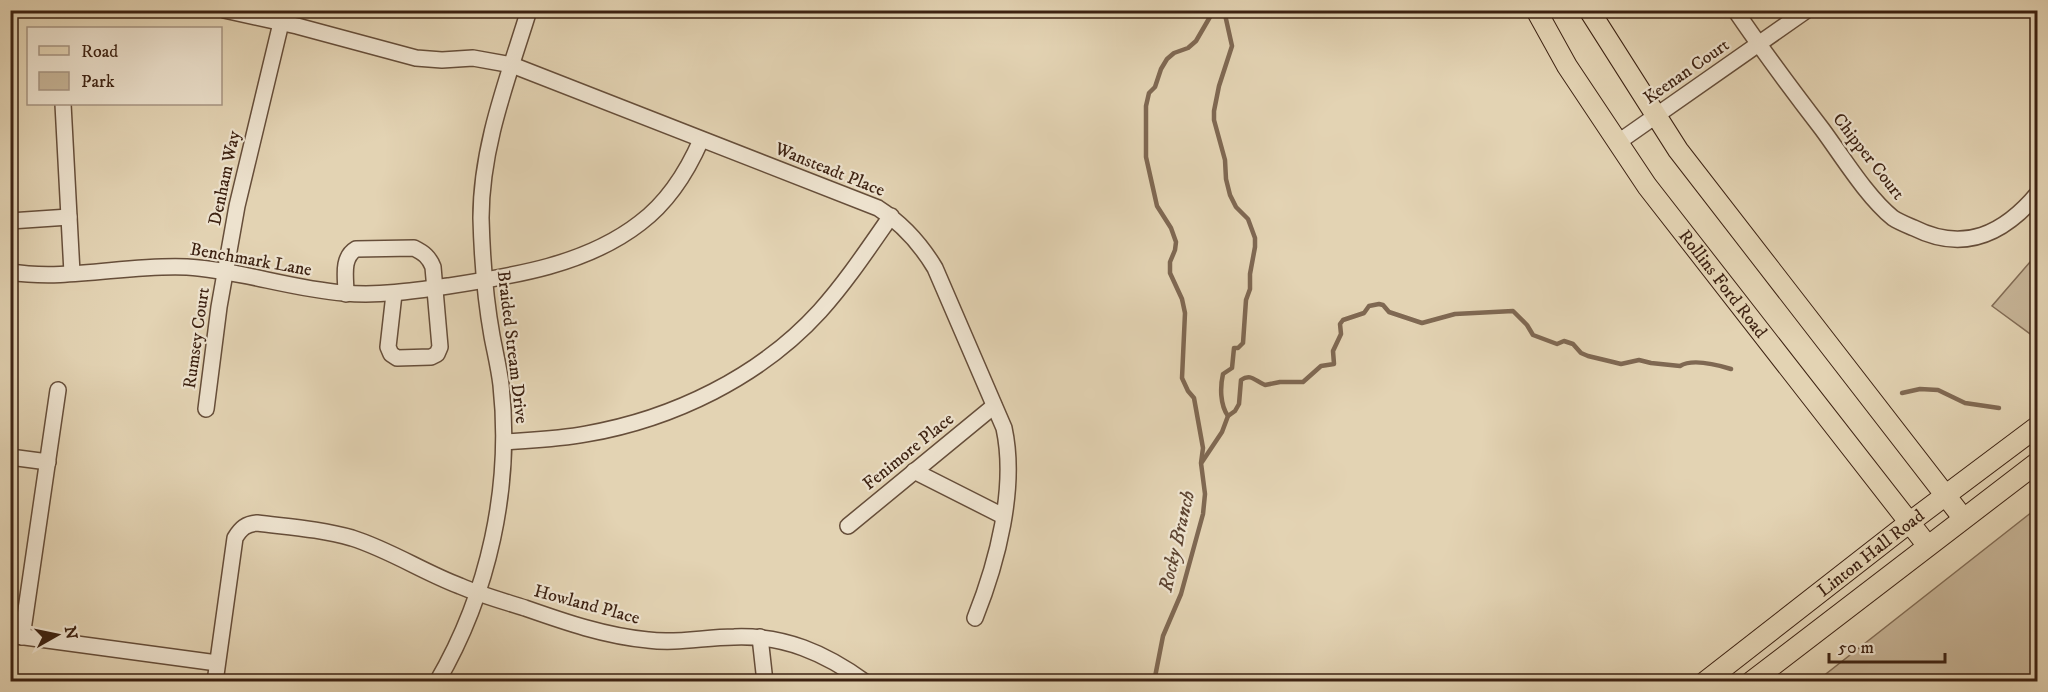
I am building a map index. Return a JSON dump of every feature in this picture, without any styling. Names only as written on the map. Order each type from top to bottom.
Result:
[{"type":"main road","name":"Rollins Ford Road","points":[[1536,10],[1567,66],[1647,186],[1927,545]]},
{"type":"main road","points":[[1589,10],[1678,150],[1963,518]]},
{"type":"main road","name":"Linton Hall Road","points":[[1705,681],[2037,426]]},
{"type":"main road","name":"Linton Hall Road","points":[[1751,681],[2037,462]]},
{"type":"street","name":"Wansteadt Place","points":[[224,10],[417,58],[442,60],[473,58],[512,65],[878,208],[891,216],[923,248],[935,268],[1004,428],[1008,447],[1009,466],[999,548],[990,581],[975,618]]},
{"type":"street","name":"Braided Stream Drive","points":[[437,681],[462,634],[478,592],[488,560],[499,506],[505,441],[501,382],[484,280],[481,216],[484,175],[491,135],[529,10]]},
{"type":"street","name":"Chipper Court","points":[[1735,10],[1871,194],[1894,218],[1927,235],[1952,240],[1978,237],[1997,230],[2022,212],[2037,194]]},
{"type":"street","name":"Keenan Court","points":[[1617,143],[1807,10]]},
{"type":"street","name":"Denham Way","points":[[225,273],[237,206],[280,23]]},
{"type":"street","points":[[63,105],[72,273]]},
{"type":"street","name":"Benchmark Lane","points":[[10,272],[32,275],[157,266],[191,267],[304,289],[346,294],[394,294],[519,274],[558,263],[625,234],[661,204],[678,184],[701,140]]},
{"type":"street","points":[[505,441],[585,435],[626,426],[658,416],[732,381],[776,351],[819,313],[843,284],[891,216]]},
{"type":"street","points":[[10,221],[69,217]]},
{"type":"street","points":[[346,294],[346,260],[356,249],[414,248],[423,252],[433,267],[440,347],[436,354],[431,357],[397,358],[391,354],[388,347],[394,294]]},
{"type":"street","name":"Rumsey Court","points":[[206,409],[225,273]]},
{"type":"street","points":[[58,390],[48,462],[16,636],[217,663],[215,681]]},
{"type":"street","name":"Fenimore Place","points":[[848,526],[994,406]]},
{"type":"street","points":[[10,457],[48,462]]},
{"type":"street","points":[[914,471],[1003,516]]},
{"type":"street","name":"Howland Place","points":[[217,663],[235,538],[241,529],[249,524],[257,523],[326,532],[351,538],[374,546],[460,586],[616,636],[650,641],[684,642],[733,636],[791,642],[842,665],[865,681]]},
{"type":"street","points":[[760,637],[765,681]]},
{"type":"green space","points":[[2037,254],[2037,339],[1992,306]]},
{"type":"green space","points":[[2037,508],[2037,681],[1817,681]]},
{"type":"waterway","name":"Rocky Branch","points":[[1154,682],[1163,636],[1181,594],[1203,514],[1205,494],[1201,463],[1203,448],[1194,398],[1182,378],[1185,313],[1182,299],[1170,273],[1170,262],[1176,242],[1171,228],[1157,206],[1146,157],[1146,106],[1149,93],[1155,87],[1167,59],[1196,41],[1214,10]]},
{"type":"waterway","points":[[1224,10],[1232,46],[1219,86],[1214,120],[1225,160],[1230,195],[1236,207],[1248,219],[1255,238],[1250,289],[1246,300],[1243,343],[1238,348],[1234,348],[1232,368],[1223,374],[1222,379],[1222,401],[1228,416]]},
{"type":"waterway","points":[[1202,462],[1222,432],[1228,416],[1239,404],[1241,380],[1250,377],[1265,385],[1280,382],[1303,382],[1321,366],[1334,364],[1333,351],[1341,334],[1340,324],[1343,320],[1364,313],[1369,306],[1379,304],[1389,312],[1422,323],[1455,314],[1513,311],[1533,335],[1557,344],[1564,341],[1573,344],[1581,353],[1588,356],[1621,364],[1639,360],[1680,366],[1698,362],[1731,369]]},
{"type":"waterway","points":[[1902,393],[1920,389],[1938,390],[1965,403],[1999,408]]}]
